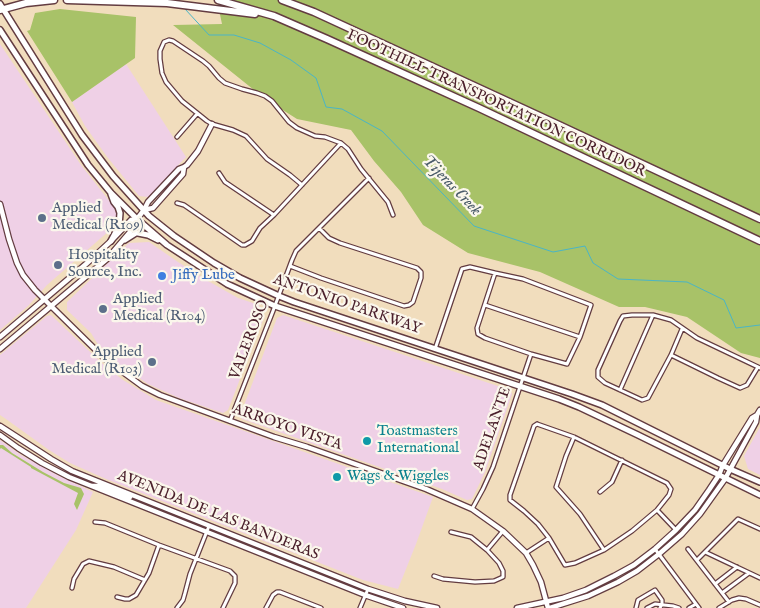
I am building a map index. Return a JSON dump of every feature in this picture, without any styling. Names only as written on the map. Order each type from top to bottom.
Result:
[{"type":"highway","points":[[1,8],[54,0]]},
{"type":"highway","points":[[68,0],[183,4],[274,16]]},
{"type":"highway","name":"FOOTHILL TRANSPORTATION CORRIDOR","points":[[218,0],[274,16],[470,104],[760,242]]},
{"type":"highway","name":"FOOTHILL TRANSPORTATION CORRIDOR","points":[[282,0],[314,12],[760,219]]},
{"type":"main road","name":"ANTONIO PARKWAY","points":[[1,8],[82,135],[113,176],[144,210],[169,231],[228,272],[279,296],[602,405],[760,482]]},
{"type":"main road","name":"ANTONIO PARKWAY","points":[[0,30],[88,165],[111,193],[136,219],[167,246],[227,284],[276,306],[559,399],[760,496]]},
{"type":"main road","points":[[0,337],[112,241],[131,220],[136,219],[144,210],[152,208],[183,174],[184,167],[198,150],[212,124]]},
{"type":"main road","points":[[111,193],[120,214],[119,226],[112,241]]},
{"type":"main road","name":"ARROYO VISTA","points":[[0,204],[17,263],[23,275],[44,300],[105,359],[142,386],[174,401],[426,489],[472,509],[503,531],[526,553],[541,582],[549,608]]},
{"type":"main road","points":[[0,349],[107,259],[136,225],[136,219]]},
{"type":"main road","points":[[125,240],[136,233],[143,233],[167,246]]},
{"type":"main road","points":[[517,608],[563,598],[586,590],[634,565],[655,549],[695,510],[719,475],[723,465],[752,418],[759,413]]},
{"type":"main road","points":[[549,608],[588,596],[618,582],[637,571],[682,534],[700,514],[725,479],[759,413]]},
{"type":"main road","name":"AVENIDA DE LAS BANDERAS","points":[[0,426],[72,471],[368,589],[404,602],[437,608]]},
{"type":"main road","name":"AVENIDA DE LAS BANDERAS","points":[[0,435],[42,463],[91,486],[365,595],[403,608]]},
{"type":"main road","points":[[42,463],[86,481],[94,480]]},
{"type":"main road","points":[[91,486],[99,486],[136,500],[143,500]]},
{"type":"street","points":[[302,185],[267,159],[246,136],[234,130],[212,124],[182,101],[166,82],[162,73],[160,51],[166,40],[173,41],[203,61],[225,83],[266,96],[289,122],[297,128],[315,136],[333,139],[341,143],[348,149],[388,202],[393,214]]},
{"type":"street","points":[[177,137],[197,114]]},
{"type":"street","points":[[177,203],[184,205],[242,245],[248,244],[260,228],[341,143]]},
{"type":"street","points":[[219,173],[225,182],[274,215]]},
{"type":"street","name":"VALEROSO","points":[[230,421],[296,251],[369,178]]},
{"type":"street","points":[[290,266],[404,306],[413,302],[421,278],[421,272],[417,268],[340,243],[330,238],[319,228]]},
{"type":"street","points":[[435,349],[462,269],[470,267],[523,279],[591,305],[580,337],[567,364],[531,354],[478,334],[477,328],[495,273]]},
{"type":"street","points":[[485,305],[580,337]]},
{"type":"street","points":[[671,355],[740,388],[747,385],[759,368],[697,338],[671,320],[653,315],[632,315],[624,316],[598,370],[598,377],[605,383],[642,400],[648,398],[671,355],[682,329]]},
{"type":"street","points":[[620,390],[653,315]]},
{"type":"street","name":"ADELANTE","points":[[472,509],[483,490],[492,467],[531,354]]},
{"type":"street","points":[[537,424],[574,437],[667,483],[670,489],[669,495],[656,510],[632,531],[604,550],[575,563],[565,565],[549,538],[531,518],[510,500],[510,495],[534,426],[537,424]]},
{"type":"street","points":[[574,437],[556,487],[580,514],[604,550]]},
{"type":"street","points":[[600,492],[612,482],[622,460]]},
{"type":"street","points":[[656,510],[676,530]]},
{"type":"street","points":[[697,560],[738,519],[760,529]]},
{"type":"street","points":[[95,522],[105,523],[230,572],[235,576],[235,583],[223,608]]},
{"type":"street","points":[[177,608],[186,593],[190,574],[209,526]]},
{"type":"street","points":[[487,550],[503,531]]},
{"type":"street","points":[[434,576],[443,579],[475,582],[494,581],[503,577],[503,571],[499,563],[487,550],[470,537],[451,532]]},
{"type":"street","points":[[526,553],[549,538]]},
{"type":"street","points":[[117,597],[126,600],[136,595],[145,580],[159,545]]},
{"type":"street","points":[[655,549],[699,608]]},
{"type":"street","points":[[688,549],[729,602]]},
{"type":"street","points":[[705,552],[760,578]]},
{"type":"street","points":[[72,588],[74,579],[83,564],[90,561],[145,580]]},
{"type":"street","points":[[715,584],[737,567]]},
{"type":"street","points":[[722,593],[749,573]]},
{"type":"street","points":[[360,608],[368,589]]},
{"type":"street","points":[[636,608],[638,600],[655,590],[662,600],[661,606]]},
{"type":"street","points":[[266,608],[272,595],[280,592],[321,608]]},
{"type":"street","points":[[721,608],[729,602],[742,598],[760,605]]},
{"type":"street","points":[[647,608],[655,604],[679,608]]},
{"type":"street","points":[[690,608],[696,604]]},
{"type":"shaded area","points":[[0,44],[81,165],[114,207],[117,216],[116,222],[109,231],[47,285],[28,306],[0,330]]},
{"type":"shaded area","points":[[126,64],[186,157],[148,197],[139,196],[108,158],[85,126],[72,102]]},
{"type":"shaded area","points":[[149,242],[208,281],[238,298],[259,305],[264,317],[228,410],[223,413],[179,398],[148,384],[120,365],[67,310],[67,302],[129,243]]},
{"type":"shaded area","points":[[51,315],[104,365],[123,380],[156,400],[433,497],[398,589],[363,580],[106,479],[70,463],[0,415],[0,355],[47,316]]},
{"type":"shaded area","points":[[283,315],[510,390],[512,394],[485,472],[472,499],[467,500],[442,489],[242,419],[240,416],[277,318]]},
{"type":"shaded area","points":[[760,427],[760,475],[748,469],[744,456]]},
{"type":"shaded area","points":[[0,440],[21,455],[93,492],[76,530],[26,608],[0,608]]},
{"type":"green space","points":[[217,0],[760,0],[760,358],[741,353],[687,317],[645,307],[619,307],[540,272],[468,253],[423,225],[401,192],[374,161],[351,130],[297,119],[264,98],[173,25],[222,24]]},
{"type":"green space","points":[[60,9],[136,17],[135,58],[72,102],[27,31],[30,30],[35,13]]},
{"type":"green space","points":[[0,445],[3,445],[12,453],[43,472],[64,483],[81,488],[84,494],[77,510],[74,504],[78,493],[0,449]]},
{"type":"waterway","name":"Tijeras Creek","points":[[185,9],[209,35],[234,35],[260,43],[291,60],[316,78],[326,107],[342,109],[382,131],[474,226],[553,252],[585,246],[593,263],[618,279],[687,282],[724,300],[736,328],[760,325]]},
{"type":"place","name":"Applied Medical (R109)","points":[[42,218]]},
{"type":"place","name":"Hospitality Source, Inc.","points":[[58,265]]},
{"type":"place","name":"Jiffy Lube","points":[[162,276]]},
{"type":"place","name":"Applied Medical (R104)","points":[[103,309]]},
{"type":"place","name":"Applied Medical (R103)","points":[[152,362]]},
{"type":"place","name":"Toastmasters International","points":[[367,441]]},
{"type":"place","name":"Wags & Wiggles","points":[[337,477]]}]
